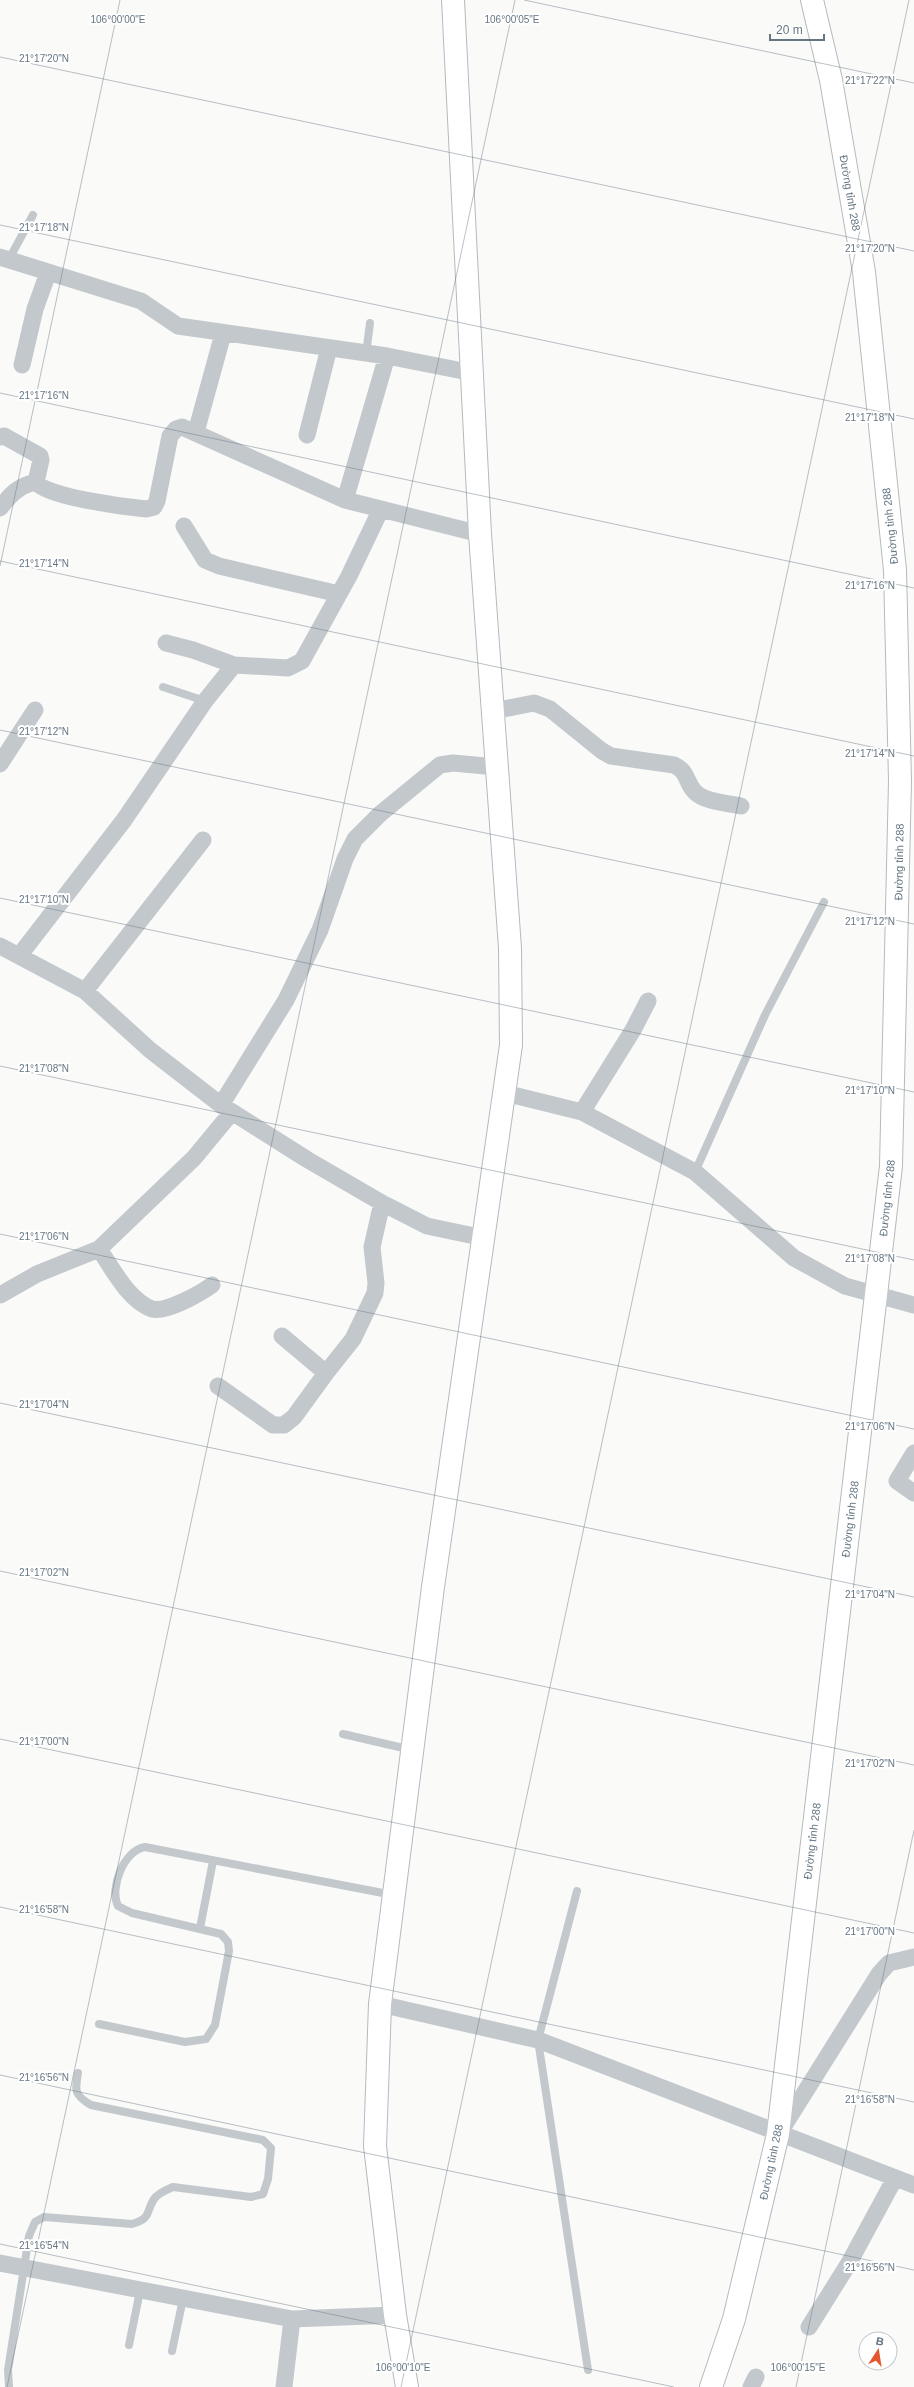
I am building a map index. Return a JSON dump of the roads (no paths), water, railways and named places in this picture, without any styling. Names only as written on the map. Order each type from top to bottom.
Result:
[{"type":"street","points":[[407,2387],[395,2315],[375,2146],[380,2004],[433,1587],[511,1045],[510,948],[480,534],[473,372],[465,262],[453,0]]},
{"type":"street","name":"Đường tỉnh 288","points":[[711,2387],[734,2319],[778,2134],[892,1166],[896,1038],[900,781],[895,570],[864,272],[831,80],[812,0]]},
{"type":"street","points":[[4,259],[141,302],[178,326],[223,334],[387,356],[473,372]]},
{"type":"street","points":[[22,365],[35,309],[48,273]]},
{"type":"street","points":[[196,432],[223,334]]},
{"type":"street","points":[[307,436],[329,348]]},
{"type":"street","points":[[345,500],[387,356]]},
{"type":"street","points":[[36,482],[41,488],[69,496],[139,508],[154,507],[157,501],[170,436],[176,429],[182,427],[345,500],[380,511],[480,534]]},
{"type":"street","points":[[0,436],[23,445],[40,456],[41,460],[36,482]]},
{"type":"street","points":[[0,508],[13,492],[22,485],[36,482]]},
{"type":"street","points":[[166,643],[193,650],[234,666],[288,668],[302,661],[339,594],[380,511]]},
{"type":"street","points":[[184,526],[205,560],[219,566],[339,594]]},
{"type":"street","points":[[19,956],[124,820],[205,701],[234,666]]},
{"type":"street","points":[[493,711],[534,703],[545,707],[611,756],[674,765],[682,769],[695,792],[707,798],[741,806]]},
{"type":"street","points":[[0,764],[35,710]]},
{"type":"street","points":[[0,1295],[37,1274],[99,1249],[194,1158],[226,1108],[286,1000],[320,930],[345,858],[355,839],[380,814],[440,765],[453,763],[496,767]]},
{"type":"street","points":[[85,992],[203,840]]},
{"type":"street","points":[[0,946],[85,992],[150,1050],[226,1108],[382,1203],[427,1226],[484,1238]]},
{"type":"street","points":[[582,1112],[633,1030],[648,1001]]},
{"type":"street","points":[[505,1093],[582,1112],[694,1172],[794,1258],[844,1286],[876,1296],[914,1305]]},
{"type":"street","points":[[218,1386],[273,1425],[284,1425],[294,1418],[326,1373],[353,1339],[375,1293],[376,1283],[372,1247],[382,1203]]},
{"type":"street","points":[[99,1249],[137,1299],[153,1309],[168,1308],[212,1285]]},
{"type":"street","points":[[282,1336],[326,1373]]},
{"type":"street","points":[[914,1453],[898,1480],[914,1493]]},
{"type":"street","points":[[778,2134],[879,1974],[889,1963],[914,1956]]},
{"type":"street","points":[[380,2004],[538,2040],[778,2134],[914,2185]]},
{"type":"street","points":[[809,2327],[848,2264],[895,2178]]},
{"type":"street","points":[[0,2263],[292,2319],[395,2315]]},
{"type":"street","points":[[284,2387],[292,2319]]},
{"type":"lane","points":[[4,259],[33,214]]},
{"type":"lane","points":[[366,354],[370,323]]},
{"type":"lane","points":[[163,687],[205,701]]},
{"type":"lane","points":[[694,1172],[765,1015],[824,902]]},
{"type":"lane","points":[[343,1734],[413,1750]]},
{"type":"lane","points":[[99,2024],[185,2042],[206,2039],[215,2025],[229,1951],[228,1942],[224,1936],[200,1928],[132,1913],[118,1906],[115,1894],[125,1859],[137,1848],[145,1847],[393,1895]]},
{"type":"lane","points":[[200,1928],[213,1861]]},
{"type":"lane","points":[[577,1891],[538,2040],[588,2370]]},
{"type":"lane","points":[[10,2387],[8,2370],[29,2236],[35,2222],[44,2217],[132,2224],[144,2220],[150,2211],[153,2200],[161,2192],[173,2187],[251,2197],[263,2194],[268,2179],[271,2148],[264,2140],[91,2105],[79,2098],[76,2090],[78,2073]]},
{"type":"lane","points":[[129,2345],[140,2291]]},
{"type":"lane","points":[[172,2351],[183,2298]]}]
